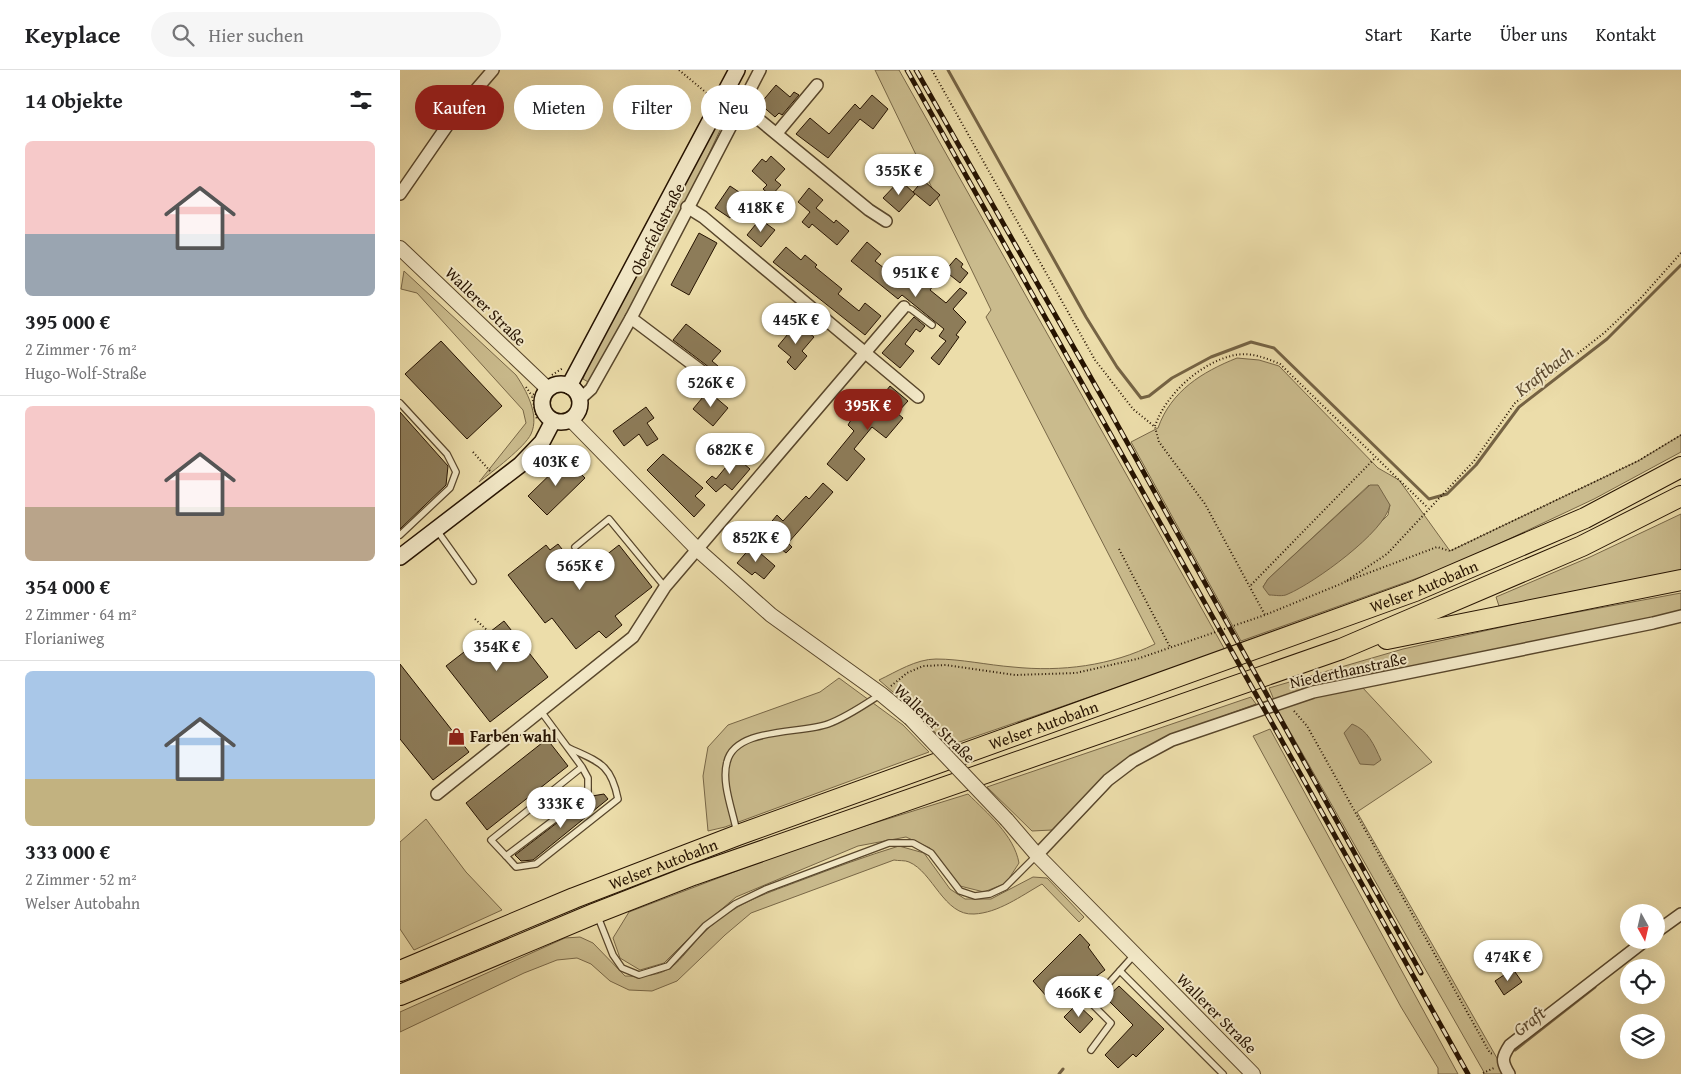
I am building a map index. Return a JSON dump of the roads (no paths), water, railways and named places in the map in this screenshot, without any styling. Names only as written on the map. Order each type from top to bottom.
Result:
[{"type":"highway","name":"Welser Autobahn","points":[[400,971],[566,901],[738,835],[1415,591],[1585,518],[1681,467]]},
{"type":"highway","name":"Welser Autobahn","points":[[400,995],[596,913],[693,876],[1341,649],[1582,546],[1681,496]]},
{"type":"highway","points":[[1341,649],[1681,580]]},
{"type":"main road","name":"Oberfeldstraße","points":[[568,386],[737,70]]},
{"type":"main road","points":[[400,557],[520,465],[542,442],[545,415],[542,406],[545,386],[568,386],[576,391],[580,400],[580,407],[571,420],[565,422],[545,422]]},
{"type":"street","points":[[400,194],[456,113],[493,70]]},
{"type":"street","name":"Oberfeldstraße","points":[[751,85],[760,70]]},
{"type":"street","points":[[777,133],[817,86]]},
{"type":"street","points":[[766,124],[869,210],[886,221]]},
{"type":"street","name":"Oberfeldstraße","points":[[580,400],[591,390],[631,318],[726,130]]},
{"type":"street","points":[[687,206],[704,217],[918,397]]},
{"type":"street","name":"Wallerer Straße","points":[[400,248],[545,386]]},
{"type":"street","points":[[437,794],[633,637],[665,587],[904,307]]},
{"type":"street","points":[[631,318],[712,379]]},
{"type":"street","name":"Wallerer Straße","points":[[571,420],[698,550],[771,615],[881,694],[910,718],[1007,820],[1037,855],[1253,1074]]},
{"type":"street","name":"Niederthanstraße","points":[[1037,855],[1108,780],[1133,761],[1172,740],[1313,692],[1681,616]]},
{"type":"street","points":[[1665,926],[1681,914]]},
{"type":"street","points":[[1509,1074],[1502,1057],[1510,1044],[1634,949]]},
{"type":"lane","points":[[904,307],[932,325]]},
{"type":"lane","points":[[400,403],[447,454],[456,472],[450,488],[400,535]]},
{"type":"lane","points":[[575,547],[609,518],[665,587]]},
{"type":"lane","points":[[436,529],[473,580]]},
{"type":"lane","points":[[738,835],[725,776],[727,760],[744,739],[826,725],[845,717],[881,694]]},
{"type":"lane","points":[[506,856],[588,794],[588,778],[582,767],[540,710]]},
{"type":"lane","points":[[569,748],[602,764],[614,781],[618,799],[536,864],[516,867],[491,840],[582,767]]},
{"type":"lane","points":[[596,913],[613,955],[622,968],[639,975],[668,966],[705,926],[735,904],[766,889],[889,843],[913,843],[930,854],[960,891],[975,896],[990,894],[1005,887],[1037,855]]},
{"type":"lane","points":[[1091,1050],[1111,1023],[1091,1003],[1135,954]]},
{"type":"lane","points":[[1120,971],[1223,1074]]},
{"type":"waterway","name":"Kraftbach","points":[[948,70],[1086,317],[1117,367],[1141,398],[1149,396],[1172,378],[1211,357],[1251,342],[1274,348],[1429,499],[1447,494],[1476,465],[1519,407],[1607,339],[1681,265]]},
{"type":"waterway","name":"Graft","points":[[1515,1050],[1595,987]]},
{"type":"waterway","points":[[1059,1074],[1063,1069]]},
{"type":"railway","points":[[907,70],[1468,1074]]},
{"type":"railway","points":[[916,70],[1107,406],[1421,973]]},
{"type":"place","name":"Farben wahl","points":[[456,736]]}]
